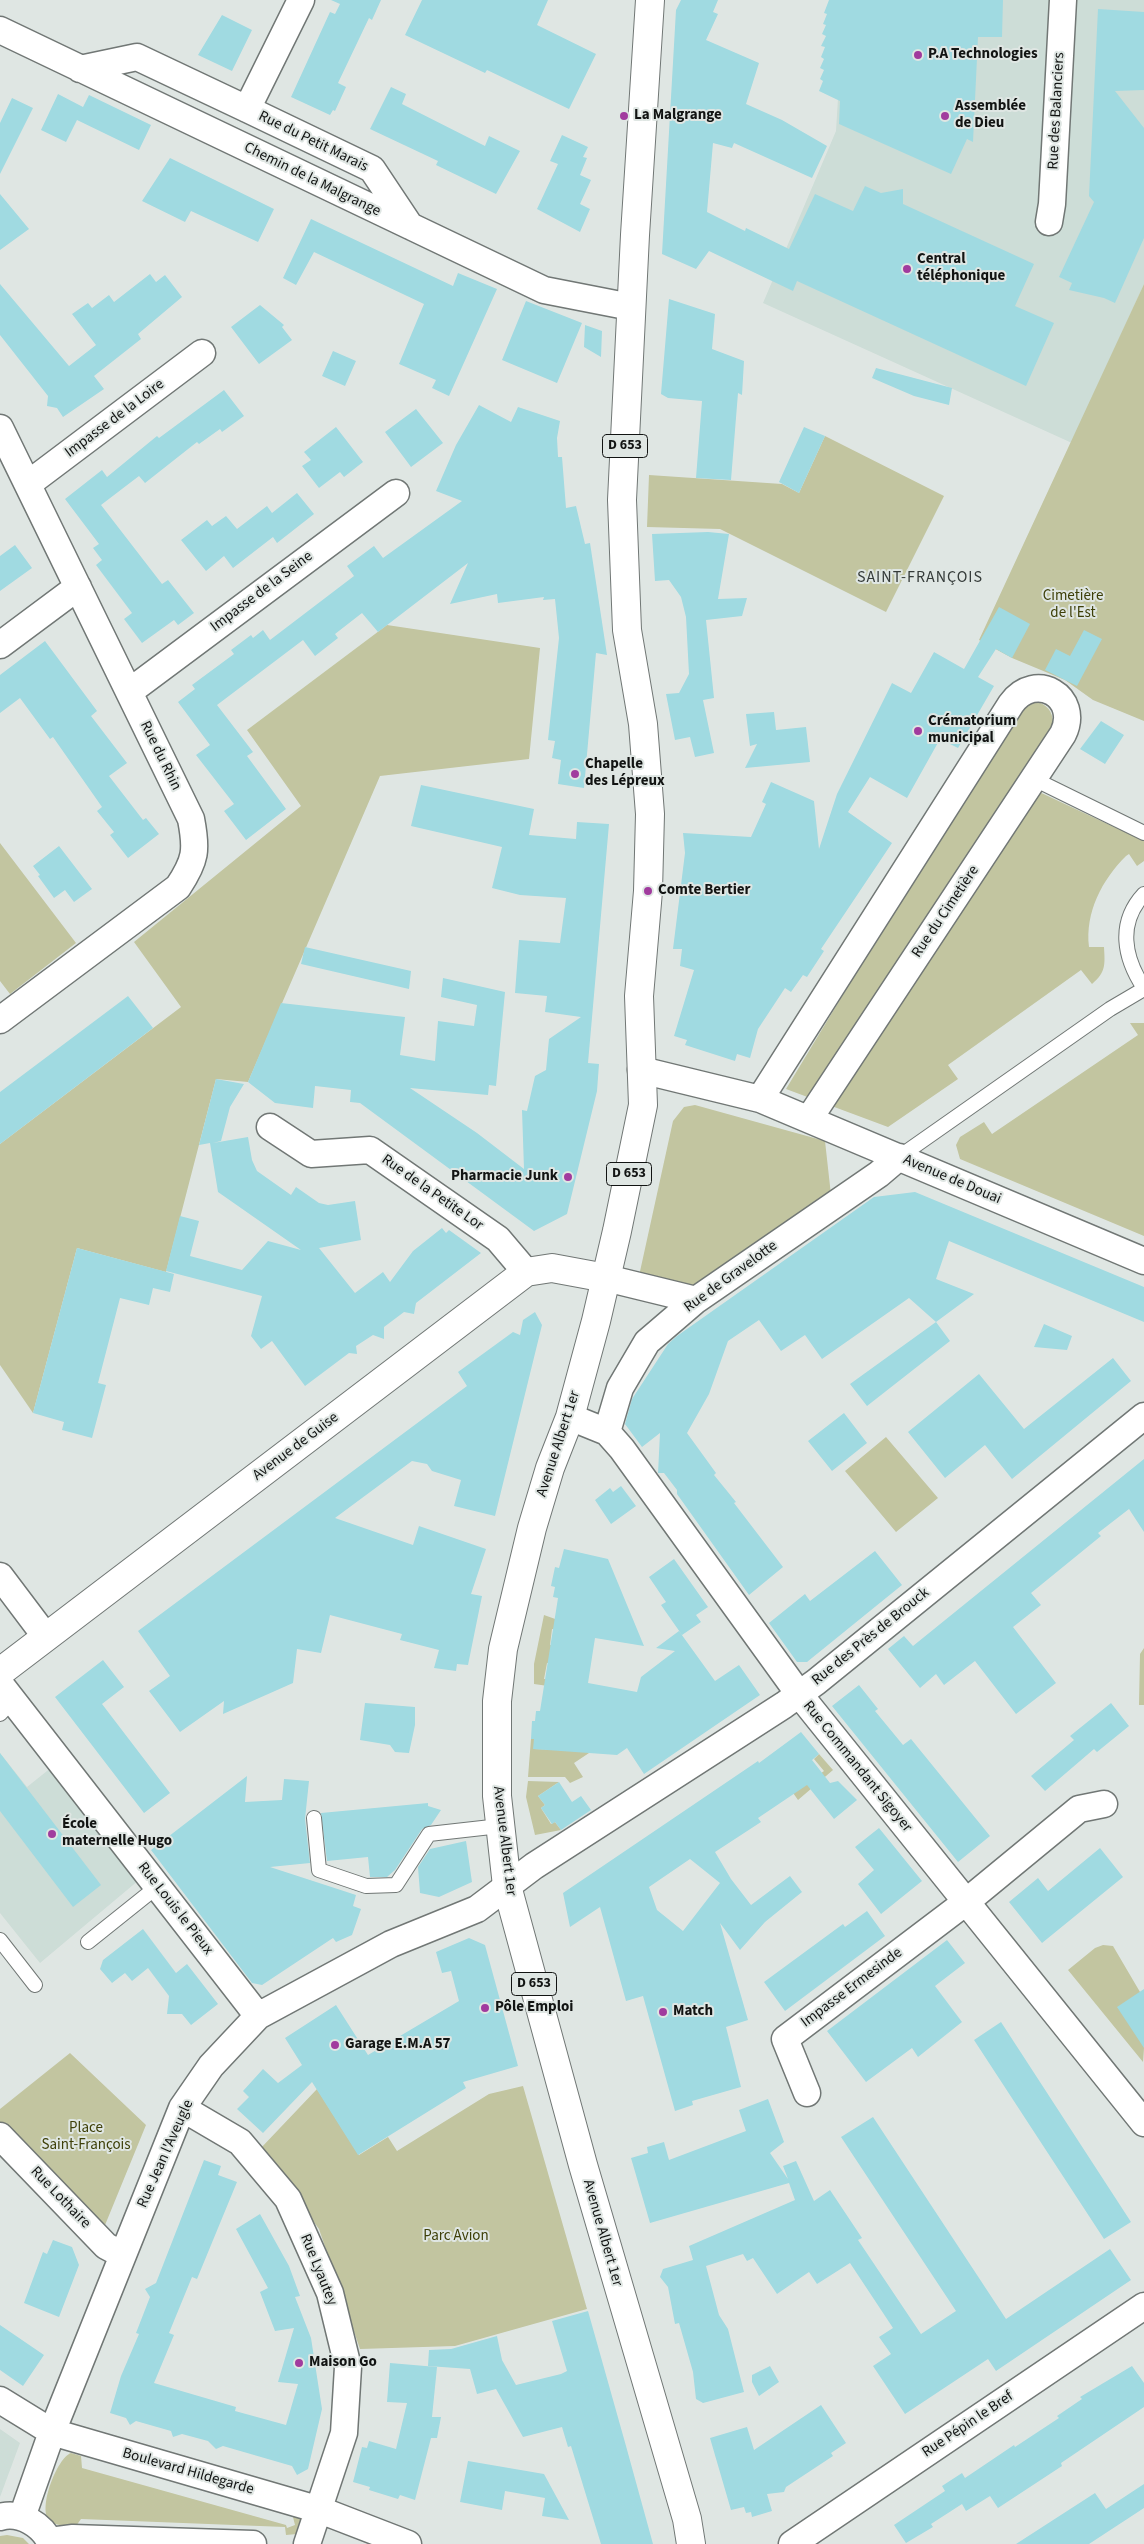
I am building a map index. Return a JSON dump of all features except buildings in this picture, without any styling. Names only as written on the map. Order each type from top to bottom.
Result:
[{"type":"main road","name":"D 653","points":[[606,1278],[643,1105],[639,996],[648,891],[650,814],[642,724],[627,630],[622,500],[631,307],[650,0]]},
{"type":"main road","name":"Avenue de Guise","points":[[0,1672],[526,1272],[552,1268],[606,1278]]},
{"type":"main road","name":"Avenue Albert 1er","points":[[606,1278],[570,1417],[547,1476],[534,1521],[503,1649],[496,1701],[496,1796],[508,1886],[582,2165],[686,2519],[691,2544]]},
{"type":"street","name":"Rue du Petit Marais","points":[[247,109],[301,0]]},
{"type":"street","name":"Rue des Balanciers","points":[[1049,222],[1063,0]]},
{"type":"street","name":"Chemin de la Malgrange","points":[[1,33],[544,290],[631,307]]},
{"type":"street","name":"Rue du Petit Marais","points":[[80,69],[137,57],[247,109],[372,169],[410,227]]},
{"type":"street","name":"Impasse de la Loire","points":[[28,484],[202,353]]},
{"type":"street","name":"Rue du Rhin","points":[[0,428],[191,819],[195,841],[191,867],[178,886],[0,1020]]},
{"type":"street","name":"Impasse de la Seine","points":[[129,692],[396,493]]},
{"type":"street","points":[[0,645],[78,587]]},
{"type":"street","name":"Rue du Cimetière","points":[[760,1099],[1011,704],[1024,691],[1042,688],[1057,694],[1066,709],[1066,727],[1034,779],[808,1119]]},
{"type":"street","name":"Avenue de Douai","points":[[641,1070],[760,1099],[1144,1261]]},
{"type":"street","name":"Rue de la Petite Lor","points":[[270,1127],[311,1154],[370,1150],[498,1239],[526,1272]]},
{"type":"street","name":"Rue de Gravelotte","points":[[607,1432],[620,1388],[647,1342],[696,1300],[879,1174],[899,1157]]},
{"type":"street","points":[[606,1278],[696,1300]]},
{"type":"street","name":"Rue des Près de Brouck","points":[[508,1886],[534,1866],[799,1694],[1144,1416]]},
{"type":"street","name":"Rue Commandant Sigoyer","points":[[570,1417],[607,1432],[628,1457],[799,1694],[1144,2123]]},
{"type":"street","points":[[0,1576],[46,1637]]},
{"type":"street","name":"Rue Louis le Pieux","points":[[4,1699],[158,1886],[258,2016]]},
{"type":"street","points":[[966,1902],[1079,1808],[1104,1804]]},
{"type":"street","name":"Rue Jean l'Aveugle","points":[[52,2432],[182,2108],[211,2066],[258,2016],[391,1944],[477,1909],[508,1886]]},
{"type":"street","name":"Impasse Ermesinde","points":[[807,2093],[785,2038],[966,1902]]},
{"type":"street","name":"Rue Lyautey","points":[[182,2108],[240,2142],[288,2199],[330,2293],[348,2367],[344,2433],[320,2510],[307,2544]]},
{"type":"street","name":"Rue Lothaire","points":[[0,2136],[106,2246],[123,2255]]},
{"type":"street","name":"Rue Pépin le Bref","points":[[792,2544],[1144,2306]]},
{"type":"street","name":"Boulevard Hildegarde","points":[[0,2400],[52,2432],[320,2510],[408,2544]]},
{"type":"street","points":[[52,2432],[11,2517],[39,2526],[50,2543],[73,2538],[252,2544]]},
{"type":"lane","points":[[1034,779],[1144,833]]},
{"type":"lane","points":[[899,1157],[1110,1008],[1144,988],[1132,969],[1126,946],[1128,923],[1137,902],[1144,894]]},
{"type":"lane","points":[[314,1818],[319,1870],[366,1886],[396,1885],[429,1834],[500,1826]]},
{"type":"lane","points":[[88,1942],[158,1886]]},
{"type":"lane","points":[[0,1940],[34,1984]]},
{"type":"shaded area","points":[[844,0],[1144,0],[1144,284],[1072,443],[763,303],[836,131]]},
{"type":"shaded area","name":"École maternelle Hugo","points":[[0,1753],[27,1787],[52,1767],[139,1880],[40,1963],[0,1913]]},
{"type":"shaded area","points":[[0,2429],[20,2443],[0,2497]]},
{"type":"green space","name":"Cimetière de l'Est","points":[[1144,284],[1144,721],[1093,700],[1065,680],[1012,658],[979,640]]},
{"type":"green space","points":[[825,436],[944,496],[886,612],[720,529],[647,527],[649,475],[782,484],[799,493]]},
{"type":"green space","points":[[387,625],[540,648],[529,759],[380,776],[248,1082],[216,1079],[166,1272],[77,1248],[33,1413],[0,1365],[0,1144],[181,1007],[134,942],[301,806],[247,730]]},
{"type":"green space","points":[[1034,701],[1048,709],[1052,715],[1053,724],[1020,783],[1144,841],[1144,861],[1137,866],[1129,854],[1126,856],[1117,865],[1103,886],[1093,909],[1088,934],[1089,947],[1104,947],[1104,968],[1100,976],[1092,984],[1081,970],[948,1065],[958,1079],[888,1127],[786,1089],[1015,710]]},
{"type":"green space","points":[[0,843],[76,943],[10,994],[0,981]]},
{"type":"green space","points":[[1130,1023],[1144,1023],[1144,1236],[960,1159],[956,1145],[960,1137],[984,1122],[992,1134],[1138,1035]]},
{"type":"green space","points":[[695,1105],[825,1141],[831,1195],[693,1288],[639,1276],[673,1121],[684,1107]]},
{"type":"green space","points":[[886,1437],[938,1498],[896,1532],[845,1471]]},
{"type":"green space","points":[[544,1615],[558,1620],[556,1630],[552,1629],[550,1645],[554,1646],[551,1663],[547,1663],[544,1679],[549,1679],[548,1686],[534,1684],[534,1664]]},
{"type":"green space","points":[[1144,1648],[1144,1705],[1139,1705],[1140,1654]]},
{"type":"green space","points":[[531,1739],[534,1739],[534,1749],[592,1751],[574,1763],[583,1777],[570,1783],[565,1777],[528,1777]]},
{"type":"green space","points":[[819,1754],[833,1770],[798,1800],[782,1777],[804,1786],[824,1771],[814,1759]]},
{"type":"green space","points":[[528,1781],[559,1782],[538,1796],[545,1805],[541,1808],[551,1824],[555,1822],[561,1830],[535,1835],[526,1797]]},
{"type":"green space","points":[[1103,1945],[1113,1946],[1140,1992],[1144,2048],[1143,2062],[1068,1970],[1095,1948]]},
{"type":"green space","name":"Place Saint-François","points":[[70,2053],[146,2125],[103,2230],[0,2122],[0,2109]]},
{"type":"green space","name":"Parc Avion","points":[[523,2086],[587,2309],[455,2346],[360,2349],[319,2229],[260,2149],[317,2089],[359,2155],[388,2137],[397,2151],[489,2094]]},
{"type":"green space","points":[[71,2453],[81,2456],[82,2468],[286,2525],[287,2528],[295,2525],[292,2513],[300,2516],[303,2520],[297,2534],[286,2535],[285,2527],[81,2519],[76,2526],[55,2524],[49,2520],[46,2514],[47,2495],[60,2464]]},
{"type":"green space","points":[[7,2535],[23,2538],[29,2544],[0,2544],[0,2536]]},
{"type":"place","name":"P.A Technologies","points":[[918,55]]},
{"type":"place","name":"La Malgrange","points":[[624,116]]},
{"type":"place","name":"Assemblée de Dieu","points":[[945,116]]},
{"type":"place","name":"Central téléphonique","points":[[907,269]]},
{"type":"place","name":"Crématorium municipal","points":[[918,731]]},
{"type":"place","name":"Chapelle des Lépreux","points":[[575,774]]},
{"type":"place","name":"Comte Bertier","points":[[648,891]]},
{"type":"place","name":"Pharmacie Junk","points":[[568,1177]]},
{"type":"place","name":"École maternelle Hugo","points":[[52,1834]]},
{"type":"place","name":"Pôle Emploi","points":[[485,2008]]},
{"type":"place","name":"Match","points":[[663,2012]]},
{"type":"place","name":"Garage E.M.A 57","points":[[335,2045]]},
{"type":"place","name":"Maison Go","points":[[299,2363]]},
{"type":"district","name":"SAINT-FRANÇOIS","points":[[920,578]]}]
